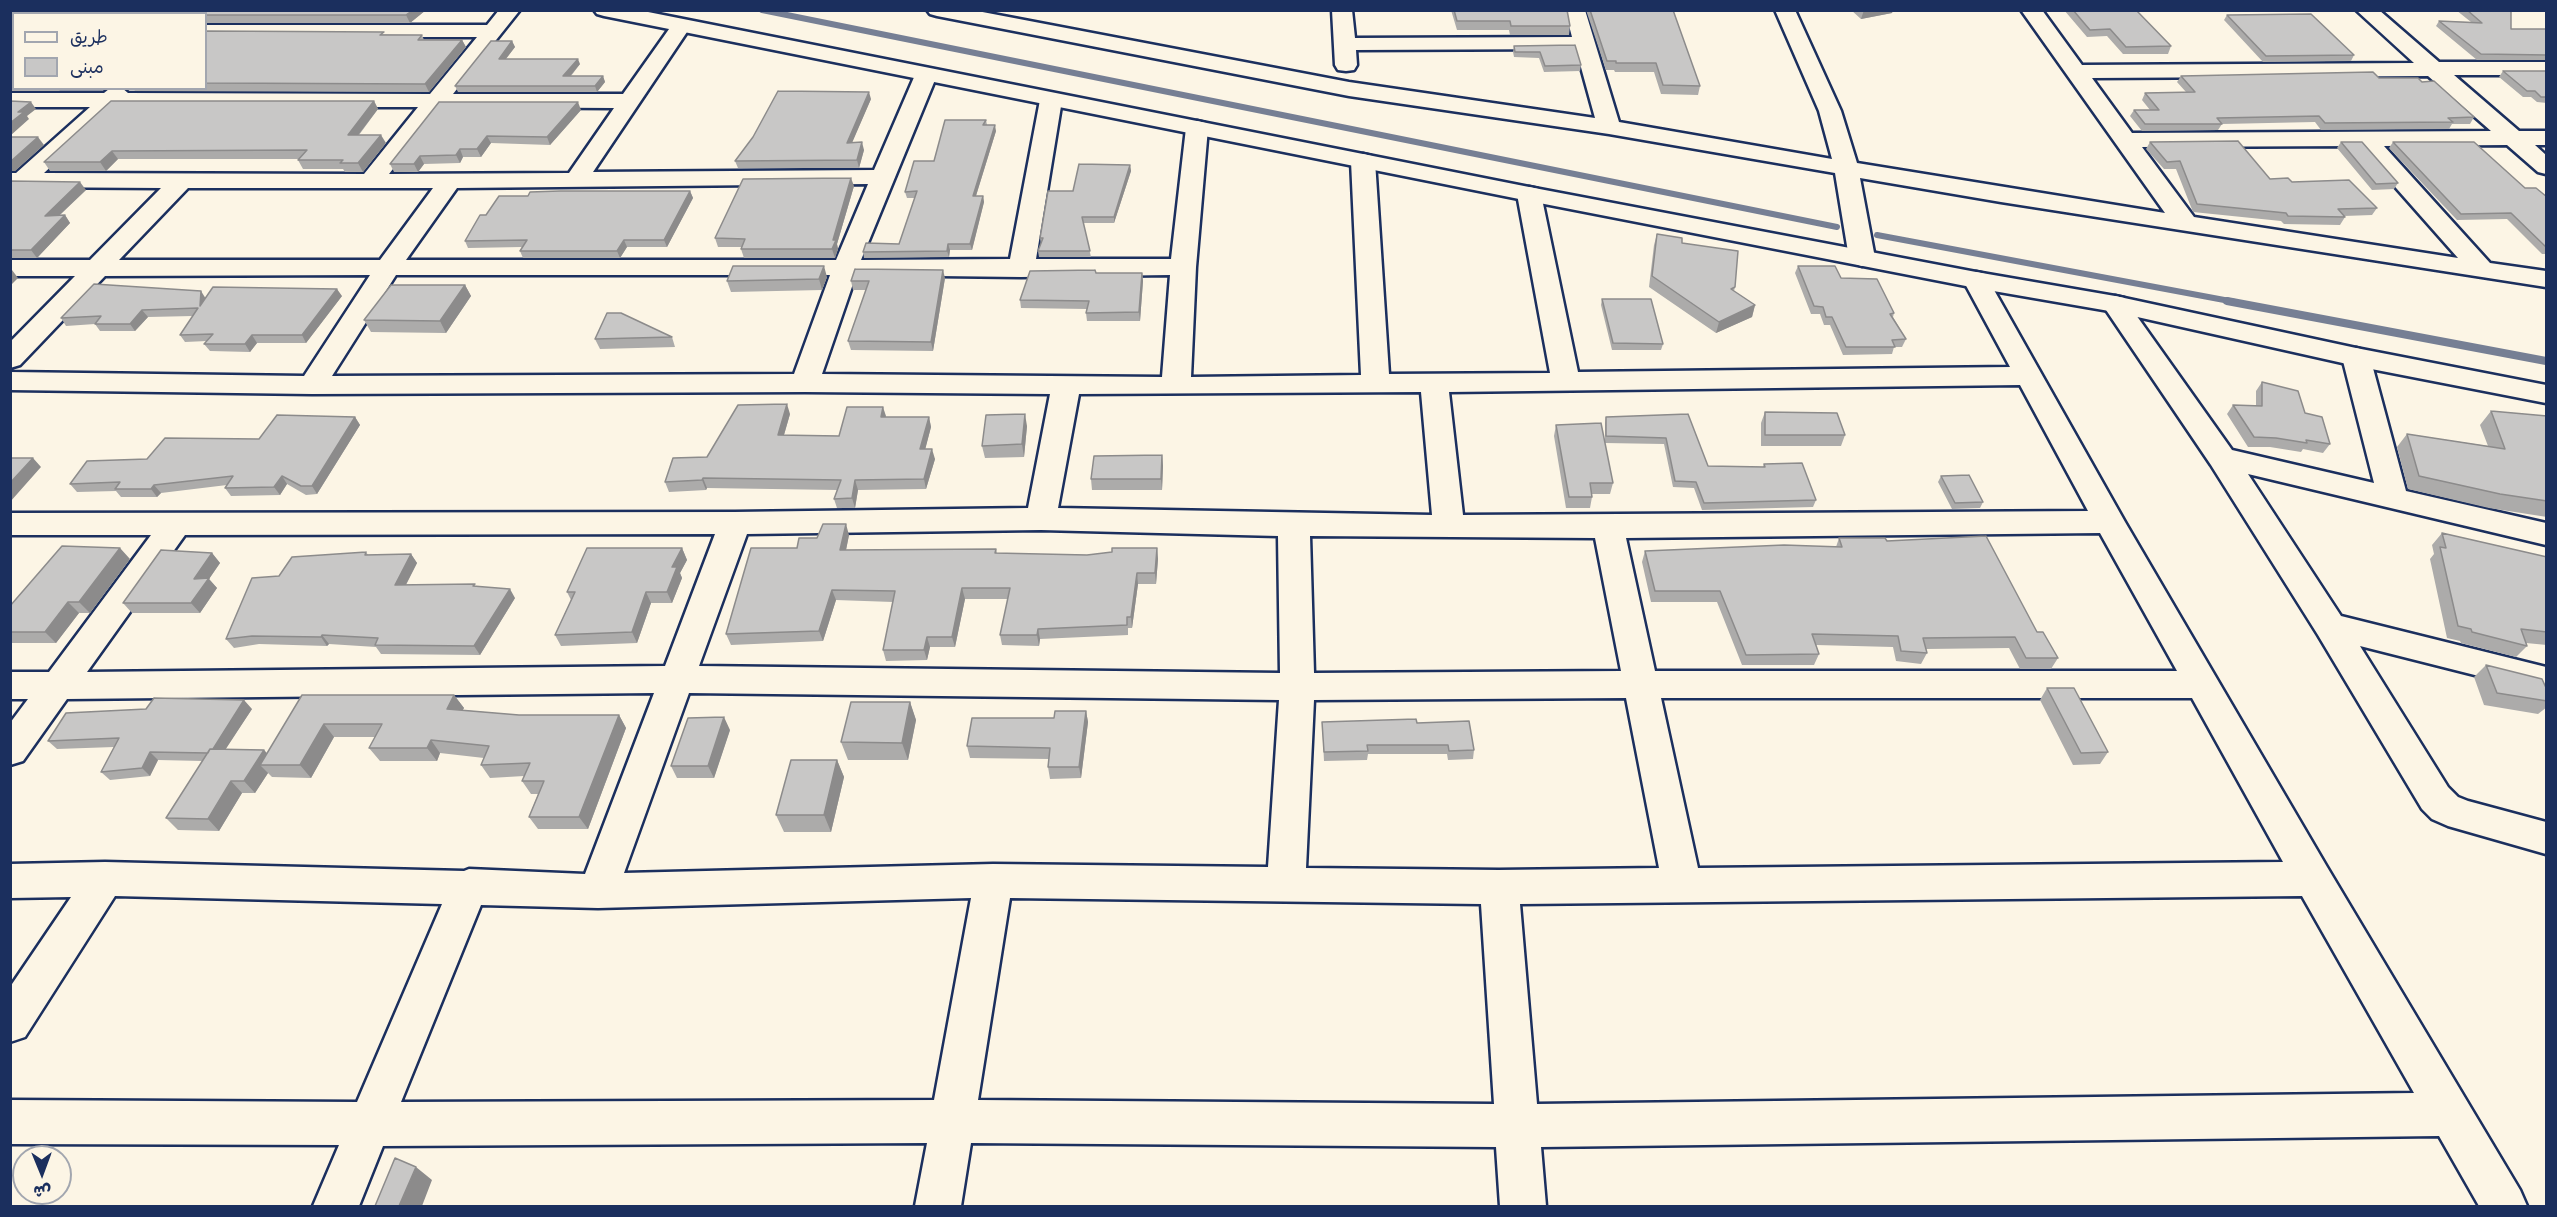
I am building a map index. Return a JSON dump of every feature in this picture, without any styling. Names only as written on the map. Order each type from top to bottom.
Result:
[{"type":"street","points":[[257,30],[277,10]]},
{"type":"street","points":[[371,180],[510,10]]},
{"type":"street","points":[[604,10],[1528,194],[1976,280],[2115,304],[2356,357],[2547,394]]},
{"type":"street","points":[[937,10],[1064,27],[1350,89],[1610,127],[2186,224],[2547,279]]},
{"type":"street","points":[[1342,10],[1350,89]]},
{"type":"street","points":[[1575,10],[1610,127]]},
{"type":"street","points":[[1785,10],[1830,111],[1846,167],[1862,258]]},
{"type":"street","points":[[2031,10],[2186,224]]},
{"type":"street","points":[[2366,10],[2547,167]]},
{"type":"street","points":[[577,178],[681,26]]},
{"type":"street","points":[[207,31],[494,31]]},
{"type":"street","points":[[1344,44],[1584,44]]},
{"type":"street","points":[[2076,72],[2547,68]]},
{"type":"street","points":[[805,383],[845,268],[926,75]]},
{"type":"street","points":[[10,100],[116,95],[628,101]]},
{"type":"street","points":[[16,180],[116,95]]},
{"type":"street","points":[[1021,269],[1051,100]]},
{"type":"street","points":[[1176,386],[1183,267],[1197,128]]},
{"type":"street","points":[[2126,140],[2547,138]]},
{"type":"street","points":[[2365,139],[2481,268]]},
{"type":"street","points":[[1363,161],[1375,383]]},
{"type":"street","points":[[16,180],[450,181],[577,178],[883,177]]},
{"type":"street","points":[[10,359],[182,180]]},
{"type":"street","points":[[312,385],[387,269],[450,181]]},
{"type":"street","points":[[1528,194],[1566,381]]},
{"type":"street","points":[[10,268],[1021,269],[1183,267]]},
{"type":"street","points":[[1976,280],[2109,522],[2313,879],[2504,1206]]},
{"type":"street","points":[[2115,304],[2222,458],[2330,626],[2435,798],[2445,808],[2461,816],[2547,838]]},
{"type":"street","points":[[2356,357],[2393,499]]},
{"type":"street","points":[[10,381],[312,385],[805,383],[1176,386],[2028,376]]},
{"type":"street","points":[[1434,382],[1449,525]]},
{"type":"street","points":[[1041,519],[1066,386]]},
{"type":"street","points":[[2222,458],[2547,534]]},
{"type":"street","points":[[10,524],[735,523],[1041,519],[1294,525],[1608,526],[2109,522]]},
{"type":"street","points":[[598,891],[735,523]]},
{"type":"street","points":[[10,751],[176,524]]},
{"type":"street","points":[[1286,884],[1298,687],[1294,525]]},
{"type":"street","points":[[1608,526],[1682,885]]},
{"type":"street","points":[[2330,626],[2547,680]]},
{"type":"street","points":[[10,686],[677,679],[1298,687],[1641,684],[2202,685]]},
{"type":"street","points":[[10,881],[105,879],[470,886],[598,891],[993,880],[1499,886],[2313,879]]},
{"type":"street","points":[[10,1023],[105,879]]},
{"type":"street","points":[[938,1206],[993,880]]},
{"type":"street","points":[[336,1206],[470,886]]},
{"type":"street","points":[[1499,886],[1523,1206]]},
{"type":"street","points":[[10,1122],[370,1124],[952,1121],[1516,1126],[2450,1114]]},
{"type":"building","points":[[10,10],[413,10],[406,15],[12,12],[12,84],[10,84]]},
{"type":"building","points":[[1454,10],[1567,10],[1570,26],[1511,26],[1510,21],[1457,21]]},
{"type":"building","points":[[1590,10],[1673,10],[1700,86],[1663,85],[1656,63],[1607,61]]},
{"type":"building","points":[[2073,10],[2136,10],[2171,46],[2126,47],[2110,29],[2090,30]]},
{"type":"building","points":[[2467,10],[2511,10],[2511,29],[2547,29],[2547,55],[2481,54],[2439,21],[2482,23]]},
{"type":"building","points":[[2311,14],[2354,55],[2266,56],[2227,15]]},
{"type":"building","points":[[207,31],[384,32],[380,35],[422,35],[418,40],[462,40],[425,84],[207,83]]},
{"type":"building","points":[[491,41],[512,41],[499,59],[578,59],[563,76],[603,76],[595,86],[455,86]]},
{"type":"building","points":[[1575,45],[1581,65],[1545,66],[1540,52],[1515,52],[1514,46]]},
{"type":"building","points":[[2503,71],[2547,71],[2547,97],[2541,97],[2535,91],[2527,91]]},
{"type":"building","points":[[2373,72],[2379,78],[2418,78],[2422,82],[2434,81],[2474,117],[2448,118],[2453,122],[2325,123],[2319,116],[2217,118],[2222,124],[2145,124],[2134,110],[2159,110],[2145,93],[2195,92],[2181,76]]},
{"type":"building","points":[[778,91],[869,92],[847,143],[862,142],[857,160],[735,161],[753,137]]},
{"type":"building","points":[[10,101],[31,102],[18,112],[24,112],[10,123]]},
{"type":"building","points":[[111,101],[374,101],[348,135],[381,135],[358,163],[340,163],[343,160],[298,160],[307,150],[112,151],[100,162],[44,162]]},
{"type":"building","points":[[439,102],[578,102],[547,137],[487,136],[477,149],[460,149],[456,155],[420,156],[414,164],[390,164]]},
{"type":"building","points":[[945,120],[986,120],[983,125],[995,125],[973,196],[983,196],[970,244],[948,244],[947,251],[863,252],[866,243],[899,244],[917,191],[905,192],[914,161],[934,161]]},
{"type":"building","points":[[10,137],[38,137],[10,162]]},
{"type":"building","points":[[2238,141],[2270,179],[2288,178],[2292,182],[2349,180],[2377,208],[2338,209],[2345,217],[2288,216],[2286,213],[2197,204],[2180,161],[2167,162],[2150,142]]},
{"type":"building","points":[[2341,142],[2362,142],[2398,183],[2376,184]]},
{"type":"building","points":[[2393,142],[2474,142],[2525,188],[2536,188],[2547,197],[2547,248],[2511,213],[2461,214]]},
{"type":"building","points":[[1079,164],[1130,165],[1114,217],[1082,217],[1090,251],[1038,251],[1043,238],[1040,238],[1048,191],[1073,191]]},
{"type":"building","points":[[851,178],[832,249],[741,249],[745,239],[715,238],[743,179]]},
{"type":"building","points":[[10,181],[80,182],[45,216],[65,215],[31,250],[10,250]]},
{"type":"building","points":[[690,191],[664,240],[624,240],[617,251],[520,251],[527,240],[465,241],[480,215],[486,215],[499,196],[528,196],[530,192]]},
{"type":"building","points":[[1657,234],[1682,238],[1682,243],[1738,251],[1735,287],[1731,289],[1755,305],[1719,322],[1652,276]]},
{"type":"building","points":[[733,266],[824,266],[819,279],[727,281]]},
{"type":"building","points":[[1798,266],[1835,266],[1841,278],[1877,279],[1894,313],[1890,314],[1906,339],[1892,340],[1895,347],[1846,347],[1832,317],[1826,317],[1823,307],[1814,306]]},
{"type":"building","points":[[855,269],[943,270],[931,342],[848,341],[869,281],[851,281]]},
{"type":"building","points":[[1095,270],[1096,273],[1142,273],[1139,312],[1086,313],[1089,301],[1020,300],[1030,271]]},
{"type":"building","points":[[94,284],[201,291],[200,306],[213,287],[337,289],[302,335],[252,335],[245,344],[204,344],[213,334],[180,335],[198,308],[142,310],[130,324],[95,324],[101,316],[61,318]]},
{"type":"building","points":[[391,285],[465,285],[440,321],[364,320]]},
{"type":"building","points":[[1602,299],[1651,299],[1663,344],[1613,343]]},
{"type":"building","points":[[607,313],[621,313],[672,337],[595,339]]},
{"type":"building","points":[[2262,382],[2298,391],[2305,413],[2322,417],[2330,444],[2254,437],[2233,405],[2262,406]]},
{"type":"building","points":[[787,404],[778,435],[839,436],[847,407],[883,407],[881,417],[929,417],[920,449],[932,449],[924,479],[855,480],[852,498],[834,499],[841,480],[703,478],[702,480],[665,482],[673,458],[707,457],[738,405]]},
{"type":"building","points":[[2491,411],[2547,416],[2547,501],[2500,494],[2419,476],[2407,434],[2505,449]]},
{"type":"building","points":[[1765,412],[1837,413],[1845,435],[1765,435]]},
{"type":"building","points":[[1025,414],[1022,444],[982,446],[986,415]]},
{"type":"building","points":[[1688,414],[1708,466],[1765,467],[1764,464],[1802,463],[1816,500],[1704,503],[1696,482],[1675,481],[1666,438],[1606,436],[1606,417]]},
{"type":"building","points":[[277,415],[355,417],[312,486],[301,486],[282,476],[274,487],[225,488],[233,476],[154,485],[151,489],[115,489],[120,482],[70,484],[87,461],[147,459],[165,438],[259,439]]},
{"type":"building","points":[[1601,423],[1613,483],[1590,483],[1592,497],[1569,497],[1556,425]]},
{"type":"building","points":[[1162,455],[1161,479],[1091,479],[1094,456]]},
{"type":"building","points":[[10,458],[33,458],[10,483]]},
{"type":"building","points":[[1969,475],[1983,502],[1955,503],[1941,476]]},
{"type":"building","points":[[823,524],[846,524],[840,550],[996,549],[995,553],[1087,555],[1112,552],[1112,548],[1157,548],[1155,573],[1137,573],[1131,617],[1127,617],[1127,625],[1038,629],[1037,635],[1000,635],[1010,588],[962,588],[952,637],[927,637],[924,650],[883,650],[895,591],[832,590],[819,631],[726,634],[751,548],[797,548],[799,538],[817,538]]},
{"type":"building","points":[[2442,533],[2547,557],[2547,632],[2521,629],[2527,646],[2472,632],[2471,629],[2458,626],[2440,547],[2446,548]]},
{"type":"building","points":[[1986,536],[2037,632],[2043,632],[2058,658],[2026,658],[2015,637],[1923,638],[1927,653],[1901,651],[1898,636],[1812,634],[1819,654],[1746,655],[1720,591],[1655,591],[1645,551],[1784,545],[1842,547],[1839,538],[1885,538],[1887,541]]},
{"type":"building","points":[[62,546],[120,548],[79,602],[68,602],[45,632],[10,632],[10,606]]},
{"type":"building","points":[[587,548],[682,548],[672,567],[677,567],[667,592],[646,592],[632,632],[555,635],[575,592],[567,592]]},
{"type":"building","points":[[161,550],[212,553],[194,579],[209,578],[191,603],[123,603]]},
{"type":"building","points":[[366,552],[365,555],[411,554],[395,585],[475,584],[473,586],[510,589],[474,646],[375,645],[378,638],[322,635],[321,637],[252,636],[226,639],[252,578],[279,576],[292,557]]},
{"type":"building","points":[[2486,665],[2542,679],[2547,690],[2547,701],[2497,693]]},
{"type":"building","points":[[2047,688],[2074,688],[2108,752],[2081,753]]},
{"type":"building","points":[[302,695],[454,695],[447,709],[519,715],[619,715],[579,817],[529,817],[544,781],[522,781],[530,763],[481,765],[489,746],[431,740],[427,748],[369,748],[382,724],[324,724],[300,765],[260,765]]},
{"type":"building","points":[[154,698],[244,700],[213,749],[210,749],[208,753],[150,752],[142,768],[101,772],[119,738],[48,741],[66,713],[146,709]]},
{"type":"building","points":[[851,702],[910,702],[902,743],[841,742]]},
{"type":"building","points":[[1055,711],[1086,711],[1079,767],[1048,767],[1050,748],[967,746],[972,718],[1054,718]]},
{"type":"building","points":[[724,717],[708,766],[671,766],[688,718]]},
{"type":"building","points":[[1416,719],[1417,723],[1469,721],[1474,750],[1449,751],[1448,745],[1367,745],[1368,751],[1324,752],[1322,722]]},
{"type":"building","points":[[210,749],[264,750],[244,781],[231,781],[208,819],[166,818]]},
{"type":"building","points":[[791,760],[837,760],[824,815],[776,815]]},
{"type":"building","points":[[395,1158],[416,1167],[399,1206],[375,1206]]},
{"type":"waterway","points":[[762,10],[1837,227]]},
{"type":"waterway","points":[[1877,235],[2235,302]]},
{"type":"waterway","points":[[2227,301],[2546,361]]}]
